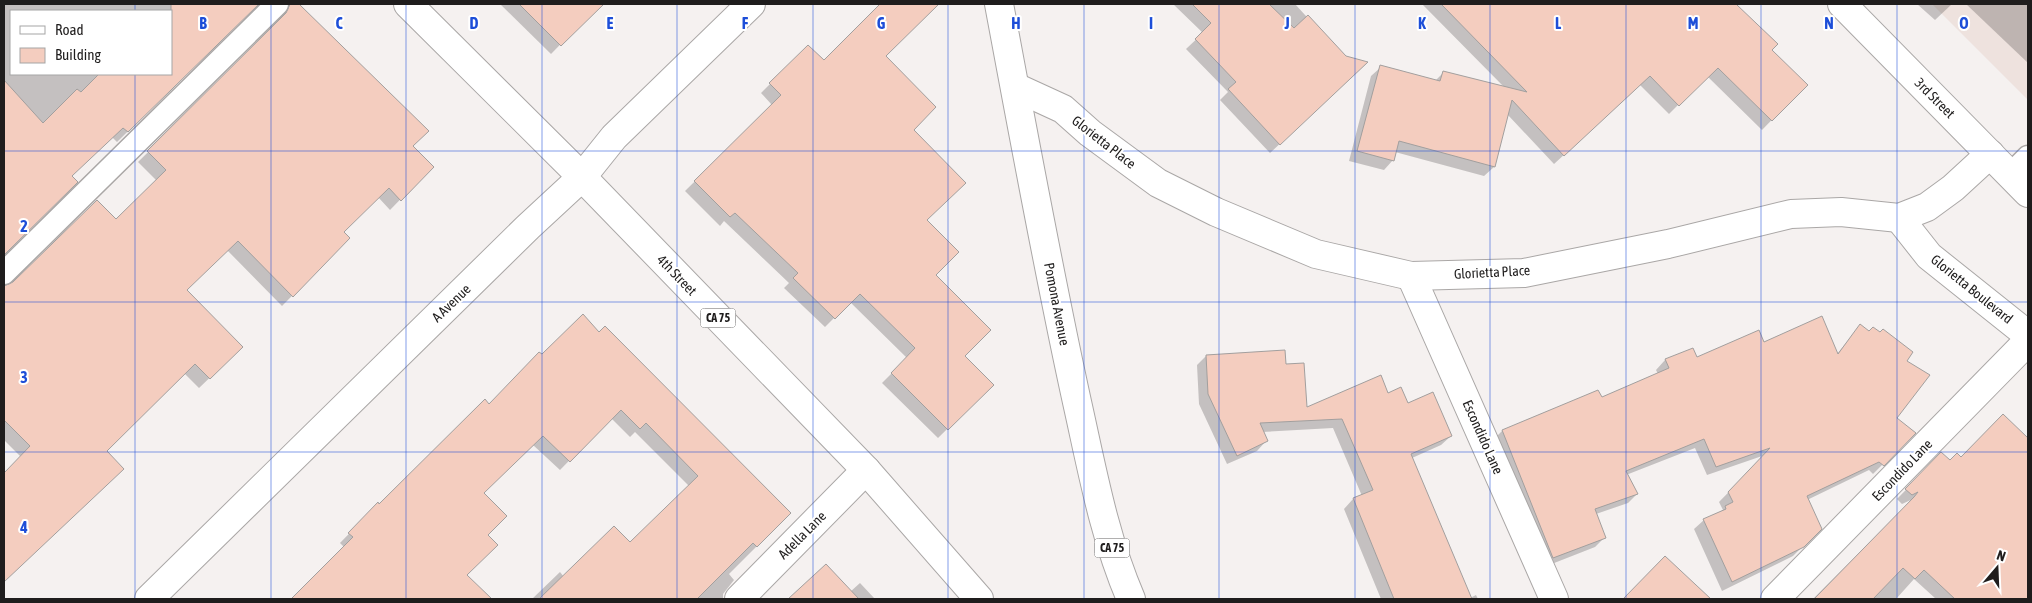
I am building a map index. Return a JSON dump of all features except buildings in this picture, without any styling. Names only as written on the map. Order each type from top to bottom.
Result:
[{"type":"main road","name":"4th Street","points":[[408,4],[582,177],[866,470],[979,599]]},
{"type":"main road","name":"A Avenue","points":[[149,599],[528,227],[582,177],[614,136],[751,4]]},
{"type":"main road","name":"Pomona Avenue","points":[[999,4],[1065,349],[1116,566],[1131,599]]},
{"type":"main road","name":"3rd Street","points":[[1842,4],[1990,154],[2022,175]]},
{"type":"main road","name":"Glorietta Place","points":[[1015,87],[1063,110],[1090,134],[1158,183],[1216,212],[1316,254],[1411,276],[1524,273],[1668,244],[1791,214],[1842,212],[1899,218],[1927,207],[1953,188],[1990,154]]},
{"type":"main road","name":"Glorietta Boulevard","points":[[1899,218],[1929,256],[2028,335]]},
{"type":"main road","name":"Escondido Lane","points":[[1411,276],[1554,599]]},
{"type":"main road","name":"Escondido Lane","points":[[1775,599],[2028,341]]},
{"type":"main road","name":"Adella Lane","points":[[739,599],[866,470]]},
{"type":"lane","points":[[4,273],[277,4]]},
{"type":"shaded area","points":[[1932,4],[2028,4],[2028,100]]}]
